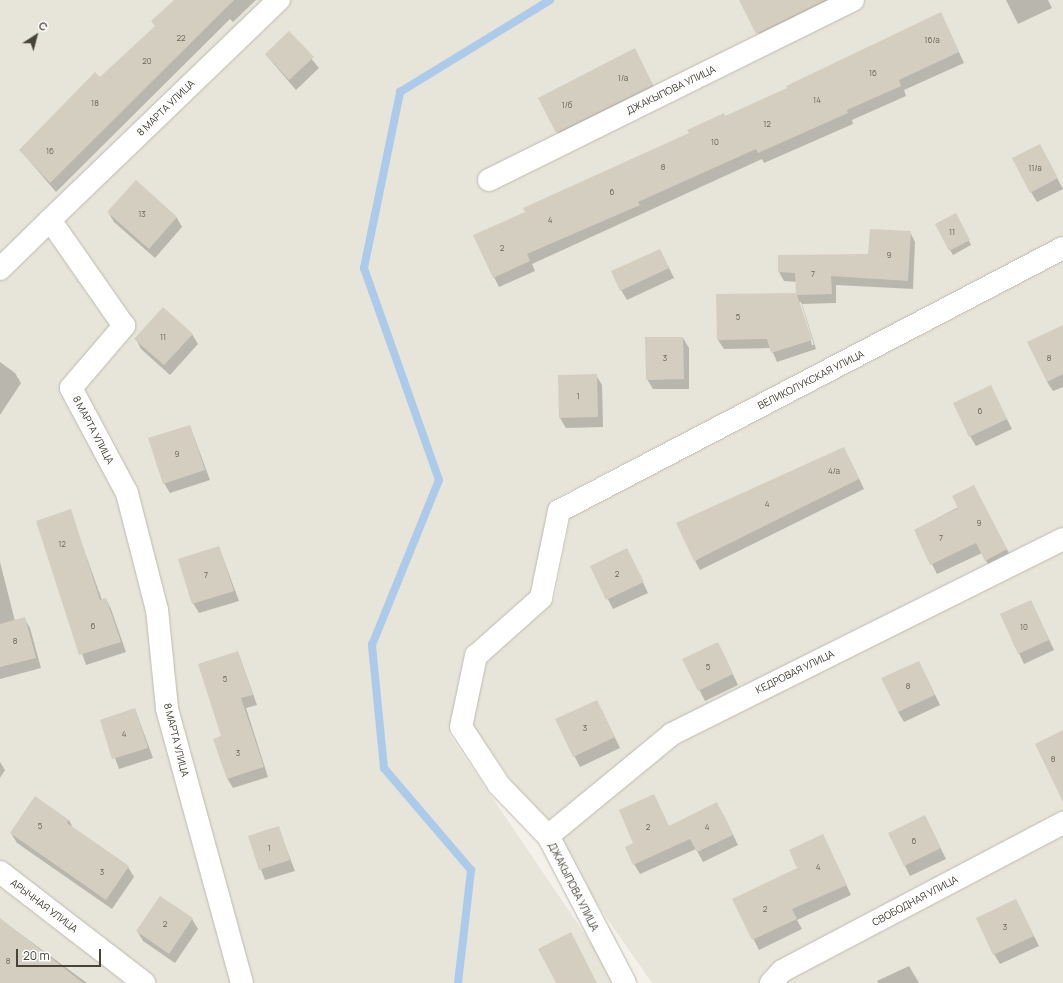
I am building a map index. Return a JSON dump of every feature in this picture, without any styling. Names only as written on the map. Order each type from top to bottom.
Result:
[{"type":"street","name":"8 МАРТА УЛИЦА","points":[[242,983],[167,708],[157,610],[126,493],[71,388],[124,326],[50,220],[279,0]]},
{"type":"street","name":"ДЖАКЫПОВА УЛИЦА","points":[[489,180],[853,0]]},
{"type":"street","points":[[0,269],[50,220]]},
{"type":"street","name":"ВЕЛИКОЛУКСКАЯ УЛИЦА","points":[[559,511],[1063,248]]},
{"type":"street","name":"ДЖАКЫПОВА УЛИЦА","points":[[559,511],[541,598],[476,656],[461,728],[499,785],[548,836],[625,983]]},
{"type":"street","name":"КЕДРОВАЯ УЛИЦА","points":[[548,836],[672,734],[1063,539]]},
{"type":"street","name":"СВОБОДНАЯ УЛИЦА","points":[[771,983],[782,970],[1063,823]]},
{"type":"street","name":"АРЫЧНАЯ УЛИЦА","points":[[0,872],[144,983]]},
{"type":"shaded area","points":[[0,0],[1063,0],[1063,238],[551,501],[533,596],[465,649],[449,734],[618,983],[0,983]]},
{"type":"shaded area","points":[[1063,260],[1063,983],[652,983],[472,724],[487,658],[554,600],[571,513]]},
{"type":"building","points":[[174,0],[234,0],[50,183],[19,150],[95,72],[100,77],[155,26],[151,21]]},
{"type":"building","points":[[739,0],[825,0],[756,34]]},
{"type":"building","points":[[941,12],[959,52],[899,80],[901,86],[847,110],[848,113],[758,153],[756,149],[638,202],[640,205],[527,254],[530,261],[493,278],[473,235],[525,212],[523,208],[689,133],[687,130],[724,113],[725,116],[787,88],[786,86]]},
{"type":"building","points":[[289,31],[314,57],[289,80],[265,54]]},
{"type":"building","points":[[635,48],[653,85],[556,133],[538,98]]},
{"type":"building","points":[[1040,144],[1058,178],[1030,193],[1012,158]]},
{"type":"building","points":[[136,180],[177,217],[149,249],[107,212]]},
{"type":"building","points":[[956,213],[970,240],[949,251],[935,224]]},
{"type":"building","points":[[870,229],[911,231],[908,281],[831,276],[832,294],[797,295],[812,340],[771,353],[767,339],[717,340],[716,294],[796,293],[795,273],[778,272],[778,255],[868,254]]},
{"type":"building","points":[[660,249],[669,268],[620,291],[611,271]]},
{"type":"building","points":[[163,307],[193,334],[164,365],[134,339]]},
{"type":"building","points":[[1063,325],[1063,374],[1047,382],[1027,342]]},
{"type":"building","points":[[645,337],[683,337],[684,379],[646,380]]},
{"type":"building","points":[[597,374],[598,417],[559,418],[558,375]]},
{"type":"building","points":[[991,385],[1007,419],[969,437],[953,403]]},
{"type":"building","points":[[190,425],[205,470],[163,484],[148,438]]},
{"type":"building","points":[[844,447],[859,479],[694,561],[676,523]]},
{"type":"building","points":[[974,485],[1007,549],[985,561],[976,543],[930,565],[914,530],[958,508],[952,496]]},
{"type":"building","points":[[71,509],[100,600],[106,598],[121,642],[79,655],[36,521]]},
{"type":"building","points":[[219,546],[234,591],[192,604],[178,559]]},
{"type":"building","points":[[627,548],[644,582],[606,600],[590,566]]},
{"type":"building","points":[[1031,600],[1049,640],[1018,654],[1000,614]]},
{"type":"building","points":[[25,617],[36,658],[0,667],[0,624]]},
{"type":"building","points":[[718,642],[733,674],[698,691],[682,659]]},
{"type":"building","points":[[238,651],[253,695],[241,698],[264,767],[227,779],[213,739],[221,736],[198,664]]},
{"type":"building","points":[[919,661],[935,695],[898,712],[881,678]]},
{"type":"building","points":[[597,700],[615,737],[573,757],[555,719]]},
{"type":"building","points":[[135,708],[148,748],[112,759],[100,720]]},
{"type":"building","points":[[1063,730],[1063,802],[1035,744]]},
{"type":"building","points":[[654,794],[669,826],[717,802],[733,835],[697,852],[690,839],[633,865],[625,847],[633,843],[619,810]]},
{"type":"building","points":[[35,796],[69,820],[67,823],[129,866],[106,900],[10,833]]},
{"type":"building","points":[[925,815],[941,848],[904,866],[888,833]]},
{"type":"building","points":[[279,826],[290,860],[259,870],[248,836]]},
{"type":"building","points":[[823,834],[847,885],[792,909],[797,919],[752,940],[732,899],[797,868],[789,850]]},
{"type":"building","points":[[160,896],[193,918],[169,954],[136,931]]},
{"type":"building","points":[[1016,899],[1034,936],[993,955],[976,918]]},
{"type":"building","points":[[0,918],[83,983],[0,983]]},
{"type":"building","points":[[571,932],[597,983],[556,983],[538,949]]},
{"type":"waterway","points":[[458,983],[471,870],[384,768],[372,645],[439,480],[364,268],[400,92],[550,0]]}]
